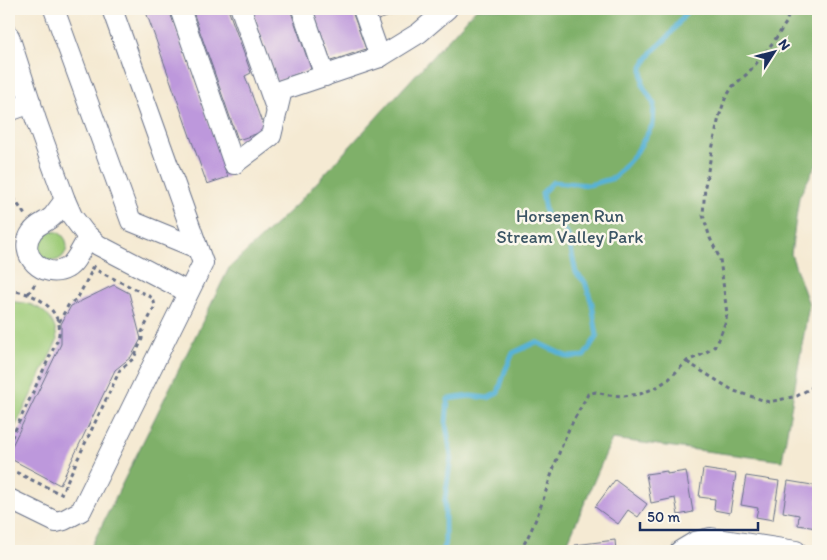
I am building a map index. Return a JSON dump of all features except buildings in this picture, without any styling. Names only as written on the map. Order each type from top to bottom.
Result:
[{"type":"street","points":[[54,9],[130,221],[197,248]]},
{"type":"street","points":[[9,499],[56,522],[81,511],[203,262],[112,9]]},
{"type":"street","points":[[180,9],[234,164],[271,136],[282,90],[380,57],[419,33],[428,16],[447,9]]},
{"type":"street","points":[[241,9],[277,111]]},
{"type":"street","points":[[302,9],[325,76]]},
{"type":"street","points":[[363,9],[380,57]]},
{"type":"street","points":[[9,36],[72,216],[84,232],[98,245],[188,292]]},
{"type":"street","points":[[9,111],[31,103]]},
{"type":"street","points":[[65,200],[52,217],[32,231],[28,240],[29,255],[40,268],[50,272],[59,272],[72,265],[89,237]]},
{"type":"street","points":[[680,551],[695,542],[712,538],[796,551]]},
{"type":"path","points":[[520,551],[534,525],[564,440],[588,394],[596,392],[624,396],[640,394],[657,387],[669,379],[686,361],[713,348],[718,342],[725,323],[726,314],[720,259],[710,238],[703,215],[705,186],[719,117],[725,99],[733,86],[761,58],[786,23],[790,9]]},
{"type":"path","points":[[9,191],[28,220]]},
{"type":"path","points":[[58,322],[69,304],[77,299],[93,269]]},
{"type":"path","points":[[28,294],[38,279]]},
{"type":"path","points":[[9,291],[28,294],[45,303],[55,315],[59,333],[9,443]]},
{"type":"path","points":[[9,469],[61,494],[120,370],[134,358],[142,339],[142,332],[154,306]]},
{"type":"path","points":[[686,361],[734,391],[769,402],[796,396],[818,384]]},
{"type":"green space","name":"Horsepen Run Stream Valley Park","points":[[476,9],[818,9],[818,161],[799,197],[791,254],[809,305],[782,461],[612,439],[564,551],[89,551],[229,268],[297,204]]},
{"type":"green space","points":[[52,231],[58,232],[66,240],[66,252],[58,260],[52,261],[46,260],[38,252],[37,246],[38,240],[46,232]]},
{"type":"green space","points":[[9,302],[27,304],[42,311],[53,323],[57,341],[9,440]]},
{"type":"waterway","points":[[442,551],[445,543],[445,500],[451,456],[446,424],[448,399],[470,396],[488,398],[498,393],[513,353],[536,342],[568,357],[584,356],[597,336],[592,304],[585,282],[576,273],[568,235],[558,223],[546,216],[542,193],[553,182],[589,185],[614,178],[636,153],[653,124],[654,104],[643,86],[642,67],[653,51],[668,37],[689,9]]}]
